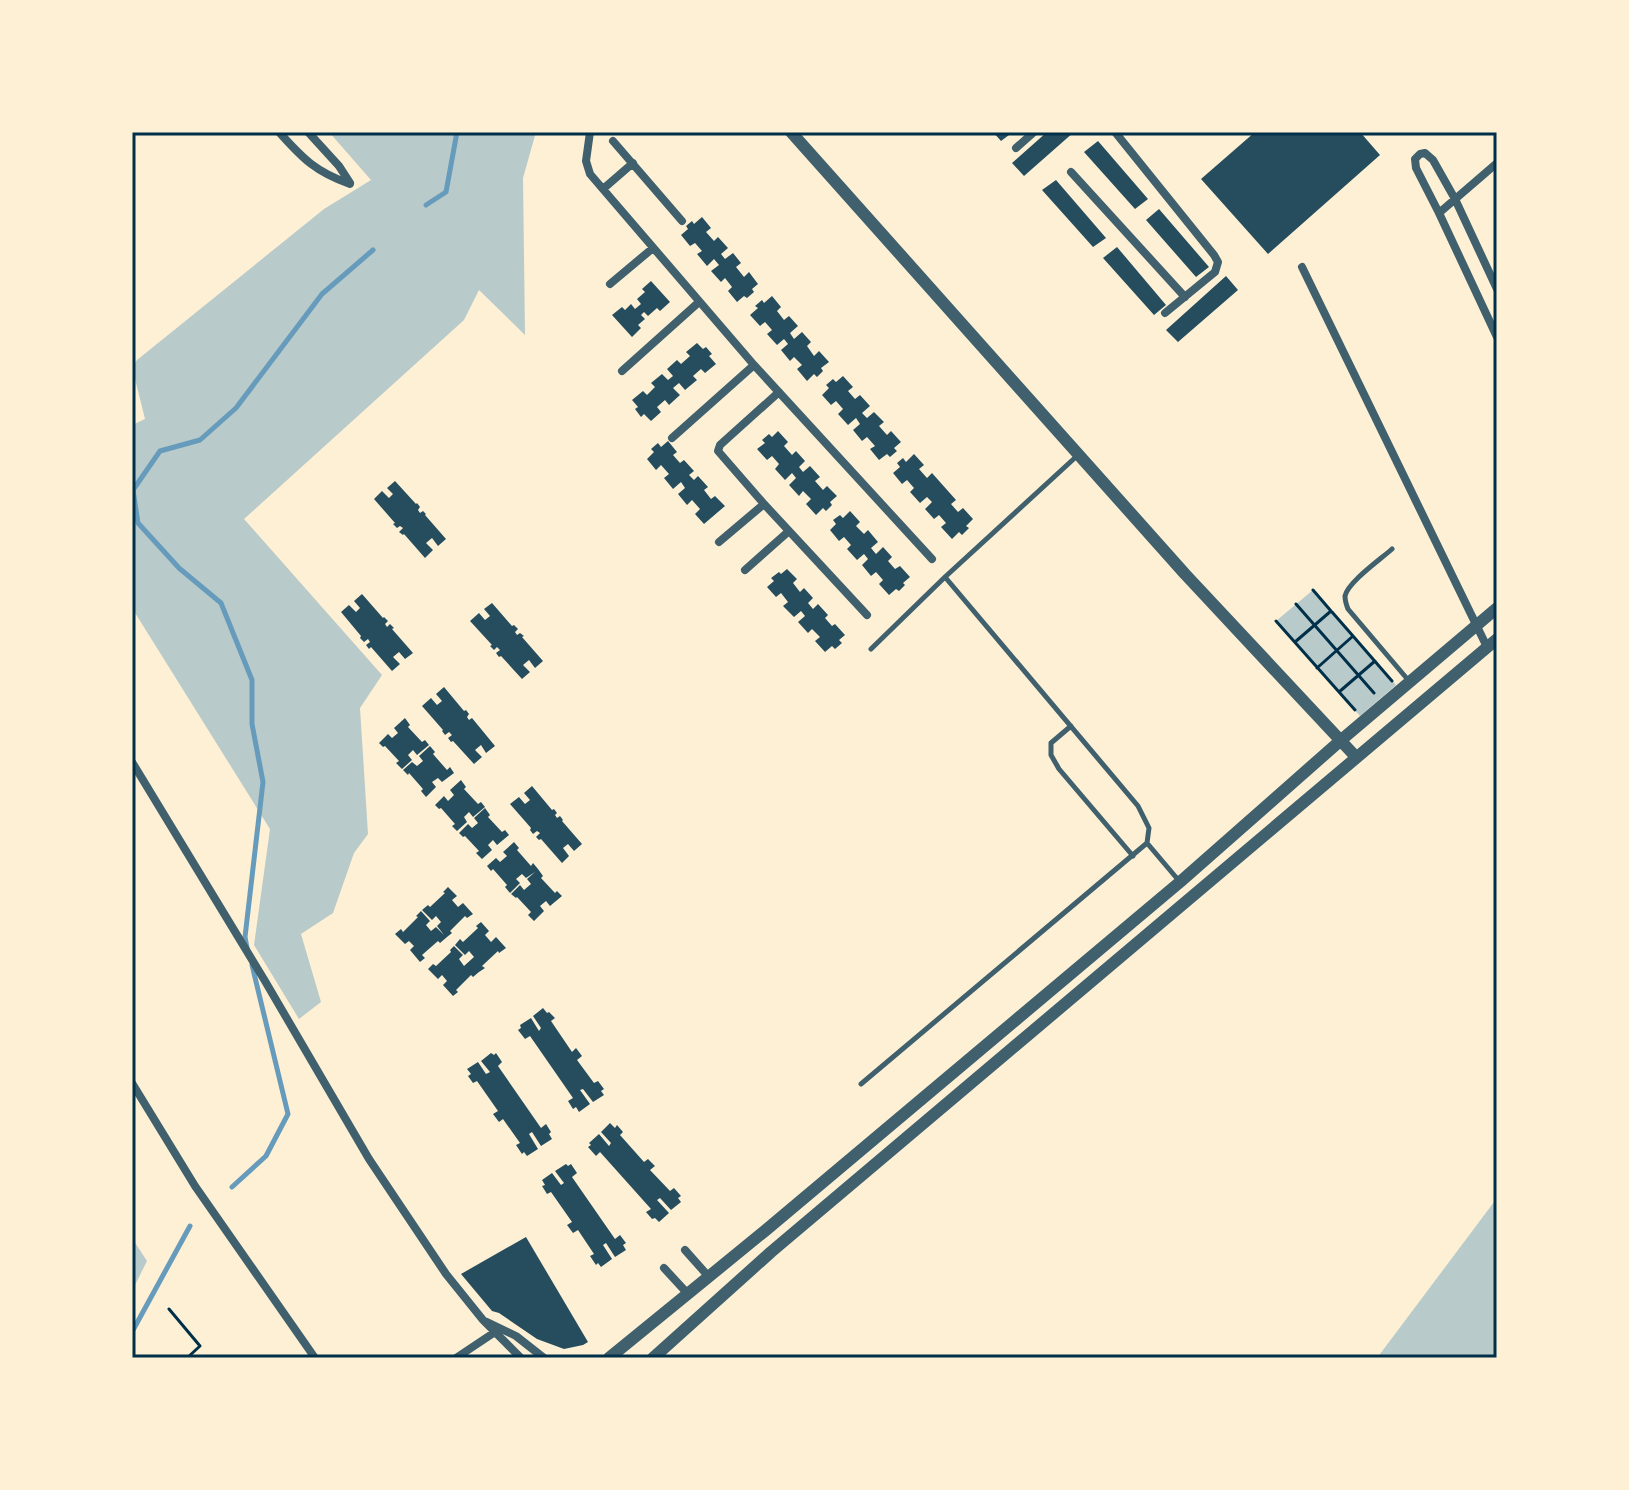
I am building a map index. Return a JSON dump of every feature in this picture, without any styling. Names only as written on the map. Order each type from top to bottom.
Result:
[{"type":"street","points":[[279,132],[313,167],[350,184],[339,166],[308,132]]},
{"type":"street","points":[[590,132],[587,169],[603,189],[754,365],[932,559]]},
{"type":"street","points":[[791,132],[1185,574],[1356,757]]},
{"type":"street","points":[[1016,148],[1034,132]]},
{"type":"street","points":[[1115,132],[1218,262],[1215,272],[1165,313]]},
{"type":"street","points":[[613,141],[682,221]]},
{"type":"street","points":[[1497,289],[1433,160],[1425,153],[1420,154],[1415,159],[1416,168],[1497,337]]},
{"type":"street","points":[[603,189],[633,163]]},
{"type":"street","points":[[1439,213],[1497,163]]},
{"type":"street","points":[[1071,172],[1185,297]]},
{"type":"street","points":[[610,284],[653,248]]},
{"type":"street","points":[[653,1358],[771,1252],[1492,643],[1477,625],[1302,267]]},
{"type":"street","points":[[622,371],[699,302]]},
{"type":"street","points":[[672,438],[754,365]]},
{"type":"street","points":[[779,392],[720,445],[719,453],[867,615]]},
{"type":"street","points":[[719,542],[764,504]]},
{"type":"street","points":[[745,570],[789,531]]},
{"type":"street","points":[[609,1358],[1180,882],[1497,608]]},
{"type":"street","points":[[132,762],[369,1159],[446,1274],[483,1320],[529,1345],[544,1358]]},
{"type":"street","points":[[132,1083],[195,1186],[315,1358]]},
{"type":"street","points":[[685,1250],[709,1277]]},
{"type":"street","points":[[664,1268],[688,1294]]},
{"type":"street","points":[[456,1358],[498,1330]]},
{"type":"street","points":[[498,1330],[521,1358]]},
{"type":"lane","points":[[871,649],[1078,455]]},
{"type":"lane","points":[[1392,549],[1345,595],[1348,609],[1410,682]]},
{"type":"lane","points":[[861,1084],[1147,843],[1149,828],[1138,806],[945,577]]},
{"type":"lane","points":[[1071,726],[1051,743],[1051,755],[1059,769],[1133,856]]},
{"type":"lane","points":[[1147,843],[1180,882]]},
{"type":"path","points":[[1313,590],[1396,685]]},
{"type":"path","points":[[1296,604],[1379,699]]},
{"type":"path","points":[[1295,643],[1331,611]]},
{"type":"path","points":[[1276,621],[1360,716]]},
{"type":"path","points":[[1317,668],[1353,636]]},
{"type":"path","points":[[1339,692],[1375,661]]},
{"type":"path","points":[[169,1309],[200,1346],[187,1358]]},
{"type":"shaded area","points":[[329,132],[536,132],[523,178],[525,335],[479,290],[464,320],[244,519],[382,675],[360,708],[368,834],[354,853],[333,913],[301,934],[321,1002],[299,1019],[254,945],[270,829],[132,608],[132,425],[145,419],[132,367],[324,209],[371,180]]},
{"type":"shaded area","points":[[1313,590],[1396,685],[1360,716],[1276,621]]},
{"type":"shaded area","points":[[1497,1198],[1497,1358],[1377,1358]]},
{"type":"shaded area","points":[[132,1238],[147,1261],[132,1291]]},
{"type":"building","points":[[993,132],[1013,132],[1001,141]]},
{"type":"building","points":[[1047,132],[1074,132],[1024,176],[1012,163]]},
{"type":"building","points":[[1255,132],[1360,132],[1380,155],[1268,254],[1201,179]]},
{"type":"building","points":[[1098,141],[1148,199],[1135,209],[1084,152]]},
{"type":"building","points":[[1056,180],[1106,238],[1093,247],[1042,190]]},
{"type":"building","points":[[1159,209],[1209,267],[1196,277],[1146,220]]},
{"type":"building","points":[[702,217],[711,228],[706,232],[714,241],[718,237],[728,248],[721,254],[725,259],[733,253],[741,263],[736,267],[744,277],[749,272],[758,284],[747,298],[744,296],[737,302],[728,291],[732,287],[725,278],[721,282],[711,271],[719,265],[714,259],[707,266],[697,254],[702,251],[695,243],[690,246],[681,235],[688,229],[686,226]]},
{"type":"building","points":[[1117,247],[1166,305],[1154,315],[1103,258]]},
{"type":"building","points":[[1226,276],[1238,290],[1178,342],[1166,330]]},
{"type":"building","points":[[651,281],[670,302],[648,316],[644,312],[641,315],[645,319],[638,325],[641,328],[632,337],[612,315],[622,307],[625,310],[631,304],[635,309],[641,304],[637,299]]},
{"type":"building","points":[[772,296],[781,307],[777,311],[784,320],[789,316],[798,326],[790,333],[794,339],[802,332],[811,342],[807,346],[814,356],[819,351],[829,362],[821,368],[823,371],[817,377],[814,374],[807,381],[797,369],[802,365],[794,357],[790,361],[781,350],[788,344],[784,339],[777,345],[767,334],[772,330],[765,322],[760,326],[750,315],[758,308],[755,306]]},
{"type":"building","points":[[697,343],[703,349],[706,347],[716,364],[705,373],[701,369],[693,376],[697,380],[685,390],[679,383],[673,388],[680,395],[669,405],[665,400],[657,407],[661,412],[651,421],[644,414],[641,417],[632,400],[643,391],[647,395],[655,387],[651,383],[662,374],[668,380],[673,376],[667,369],[677,360],[681,364],[690,356],[686,352]]},
{"type":"building","points":[[843,376],[853,387],[848,391],[855,399],[860,395],[870,406],[862,413],[867,418],[874,412],[884,422],[879,426],[887,435],[891,431],[901,442],[890,457],[887,454],[879,460],[870,449],[875,446],[867,437],[862,441],[853,430],[860,424],[856,418],[848,425],[838,414],[843,409],[836,401],[831,405],[822,395],[829,388],[826,385]]},
{"type":"building","points":[[778,431],[788,442],[784,446],[792,455],[796,451],[805,461],[799,467],[803,472],[810,466],[820,477],[815,481],[823,490],[827,486],[837,496],[826,511],[823,508],[816,515],[806,504],[811,499],[803,491],[799,496],[789,485],[796,478],[792,473],[785,480],[775,469],[779,464],[772,456],[767,460],[757,449],[765,443],[762,440],[769,434],[772,437]]},
{"type":"building","points":[[668,441],[677,452],[673,455],[680,463],[684,460],[694,471],[689,475],[694,480],[698,476],[708,487],[704,490],[711,499],[715,496],[725,506],[704,524],[695,514],[700,509],[692,500],[687,505],[678,494],[685,488],[681,482],[673,489],[664,478],[669,474],[661,465],[656,470],[647,459],[658,443],[661,447]]},
{"type":"building","points":[[914,454],[924,465],[919,469],[927,478],[932,473],[956,500],[951,504],[958,512],[963,508],[973,519],[962,535],[959,532],[952,539],[941,527],[946,523],[939,515],[934,519],[925,509],[932,502],[927,497],[920,503],[910,492],[914,488],[907,480],[902,484],[893,473],[900,467],[897,463],[903,458],[906,462]]},
{"type":"building","points":[[395,481],[446,539],[438,546],[432,538],[426,543],[433,550],[425,558],[399,532],[403,528],[393,524],[374,499],[382,491],[389,498],[393,494],[387,488]]},
{"type":"building","points":[[850,511],[860,522],[856,526],[864,534],[868,530],[878,542],[871,548],[876,554],[883,547],[892,557],[888,561],[895,569],[900,566],[910,577],[899,591],[896,589],[889,595],[879,584],[883,580],[876,572],[871,576],[862,565],[868,559],[864,554],[857,560],[847,549],[851,545],[844,537],[839,541],[830,530],[836,524],[833,520],[840,515],[843,518]]},
{"type":"building","points":[[787,569],[797,579],[793,583],[800,592],[804,588],[813,598],[808,603],[813,609],[818,604],[828,615],[825,618],[845,635],[835,649],[832,646],[825,652],[815,641],[820,637],[812,629],[808,633],[798,622],[805,616],[801,611],[794,617],[783,606],[788,602],[781,593],[776,597],[767,587],[774,581],[771,578]]},
{"type":"building","points":[[362,594],[388,621],[385,624],[387,627],[390,624],[394,628],[413,653],[405,659],[399,652],[393,657],[400,664],[392,671],[371,647],[369,649],[366,645],[370,642],[368,639],[364,642],[360,638],[341,612],[349,605],[356,612],[360,608],[354,601]]},
{"type":"building","points":[[492,603],[543,661],[535,668],[529,660],[523,665],[530,672],[522,679],[499,657],[496,653],[500,650],[497,647],[494,650],[470,621],[479,613],[485,620],[490,616],[484,609]]},
{"type":"building","points":[[444,687],[466,710],[469,720],[472,718],[495,746],[486,753],[481,745],[475,750],[482,757],[474,764],[451,742],[448,738],[452,735],[449,732],[445,735],[422,706],[431,698],[437,705],[442,701],[436,694]]},
{"type":"building","points":[[405,718],[410,725],[408,727],[429,745],[417,755],[413,750],[408,755],[412,760],[402,769],[396,763],[399,761],[379,743],[388,734],[392,738],[398,733],[394,728]]},
{"type":"building","points":[[430,746],[447,770],[450,767],[454,773],[442,782],[438,778],[432,782],[436,787],[426,797],[421,791],[423,789],[403,770],[412,762],[417,766],[423,761],[419,756]]},
{"type":"building","points":[[461,780],[466,787],[464,789],[485,807],[473,817],[469,812],[464,817],[467,822],[457,831],[452,826],[455,824],[435,805],[444,796],[448,801],[454,795],[450,790]]},
{"type":"building","points":[[532,786],[582,844],[574,851],[568,844],[563,848],[569,856],[562,863],[536,837],[540,833],[537,831],[533,834],[510,804],[519,797],[525,804],[530,800],[524,793]]},
{"type":"building","points":[[485,808],[490,815],[488,817],[509,835],[497,845],[493,840],[488,845],[492,850],[482,859],[476,853],[479,851],[459,833],[468,824],[472,828],[478,823],[474,818]]},
{"type":"building","points":[[514,842],[531,866],[533,863],[538,869],[543,876],[541,878],[562,896],[550,906],[546,901],[540,906],[544,911],[534,921],[528,915],[531,912],[511,894],[520,885],[524,890],[531,884],[527,879],[535,872],[526,878],[522,874],[516,879],[520,883],[510,893],[505,887],[507,885],[487,866],[496,858],[500,862],[507,856],[503,852]]},
{"type":"building","points":[[448,887],[457,896],[452,900],[458,907],[463,903],[473,914],[467,918],[465,916],[450,931],[452,933],[422,955],[425,958],[420,962],[410,950],[414,946],[409,941],[405,944],[395,934],[401,929],[403,932],[421,911],[430,921],[426,925],[431,931],[436,927],[444,935],[437,926],[441,922],[436,916],[432,920],[422,910],[428,905],[430,907]]},
{"type":"building","points":[[481,922],[489,931],[485,935],[491,942],[496,937],[506,948],[482,966],[485,968],[473,977],[471,975],[453,996],[443,985],[447,981],[442,975],[438,979],[428,969],[433,964],[436,966],[454,946],[463,955],[459,959],[464,966],[474,957],[469,951],[465,955],[455,945],[460,939],[463,942]]},
{"type":"building","points":[[543,1008],[555,1018],[551,1021],[572,1052],[576,1048],[582,1056],[577,1060],[594,1083],[598,1081],[604,1089],[601,1091],[604,1095],[593,1102],[583,1089],[580,1090],[590,1104],[579,1112],[576,1107],[573,1109],[568,1101],[573,1098],[530,1036],[525,1039],[518,1030],[531,1018],[539,1031],[541,1028],[533,1016]]},
{"type":"building","points":[[496,1053],[502,1062],[498,1066],[541,1128],[546,1124],[551,1132],[552,1139],[541,1146],[532,1132],[529,1134],[538,1149],[527,1156],[516,1145],[520,1143],[503,1119],[499,1122],[493,1114],[498,1111],[477,1081],[473,1083],[468,1076],[471,1074],[467,1069],[478,1062],[486,1074],[490,1072],[481,1061]]},
{"type":"building","points":[[610,1123],[615,1128],[617,1125],[623,1132],[620,1135],[644,1162],[648,1159],[655,1166],[650,1170],[670,1191],[674,1188],[681,1196],[678,1198],[681,1202],[671,1210],[660,1198],[657,1200],[669,1213],[659,1222],[646,1212],[651,1209],[600,1152],[596,1156],[588,1147],[599,1134],[609,1146],[611,1143],[601,1132]]},
{"type":"building","points":[[571,1164],[577,1173],[572,1177],[615,1239],[620,1235],[626,1243],[623,1245],[626,1250],[615,1257],[606,1243],[603,1245],[612,1259],[601,1267],[590,1256],[594,1254],[578,1230],[573,1233],[567,1225],[572,1222],[551,1192],[547,1194],[542,1186],[545,1185],[542,1180],[552,1173],[561,1185],[564,1183],[555,1171]]},
{"type":"building","points":[[526,1237],[588,1342],[583,1345],[564,1349],[537,1339],[492,1311],[461,1274]]},
{"type":"waterway","points":[[426,205],[446,192],[457,132]]},
{"type":"waterway","points":[[247,948],[245,937],[263,782],[252,724],[252,680],[221,603],[179,568],[138,523],[133,490],[160,451],[200,440],[236,408],[322,294],[373,250]]},
{"type":"waterway","points":[[232,1187],[266,1156],[288,1114],[252,965]]},
{"type":"waterway","points":[[132,1332],[190,1226]]}]
